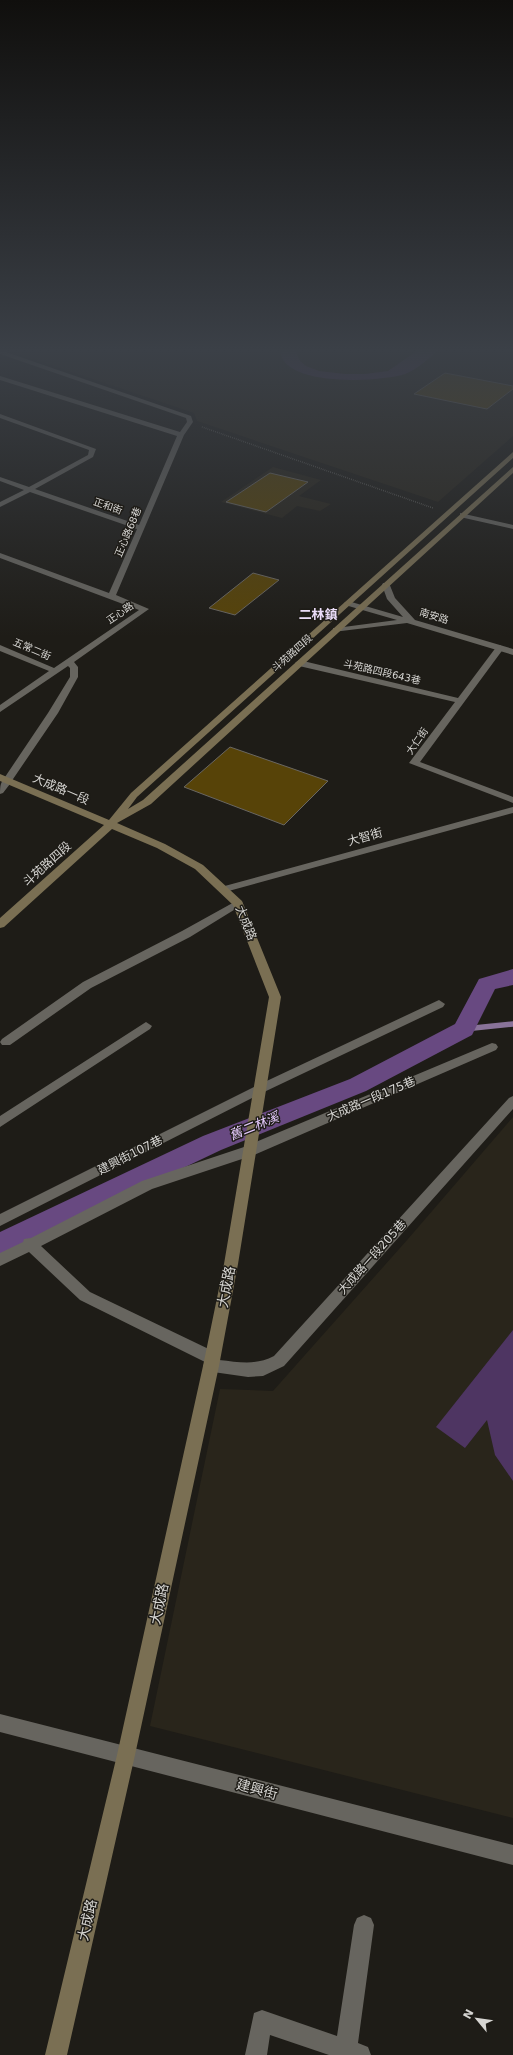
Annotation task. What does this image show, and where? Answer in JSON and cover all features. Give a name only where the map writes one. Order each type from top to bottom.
[{"type":"main road","name":"斗苑路四段","points":[[0,924],[111,824],[134,795],[513,454]]},
{"type":"main road","name":"斗苑路四段","points":[[111,824],[147,802],[513,468]]},
{"type":"main road","name":"大成路一段","points":[[4,779],[111,824]]},
{"type":"main road","name":"大成路","points":[[56,2055],[126,1755],[212,1362],[231,1264],[274,997],[238,903],[225,889],[199,866],[161,846],[111,824]]},
{"type":"street","points":[[0,505],[91,456],[93,449],[81,445]]},
{"type":"street","name":"正心路68巷","points":[[111,597],[177,445]]},
{"type":"street","name":"正和街","points":[[0,479],[141,528]]},
{"type":"street","points":[[463,515],[513,527]]},
{"type":"street","name":"正心路","points":[[0,555],[145,609],[0,708]]},
{"type":"street","points":[[386,585],[391,599],[412,621]]},
{"type":"street","name":"南安路","points":[[348,602],[513,652]]},
{"type":"street","points":[[336,630],[412,621]]},
{"type":"street","name":"五常二街","points":[[0,648],[55,671]]},
{"type":"street","name":"大仁街","points":[[500,648],[414,763],[513,800]]},
{"type":"street","points":[[0,791],[4,779],[53,713],[74,677],[74,668],[68,662]]},
{"type":"street","name":"斗苑路四段643巷","points":[[299,663],[460,702]]},
{"type":"street","name":"大智街","points":[[225,889],[513,810]]},
{"type":"street","points":[[6,1042],[87,985],[186,934],[238,903]]},
{"type":"street","name":"建興街107巷","points":[[0,1220],[260,1089],[439,1004]]},
{"type":"street","points":[[0,1122],[146,1026]]},
{"type":"street","name":"大成路一段175巷","points":[[0,1260],[30,1243],[147,1185],[249,1151],[492,1047]]},
{"type":"street","name":"大成路一段205巷","points":[[30,1243],[85,1296],[212,1362],[248,1370],[263,1369],[279,1360],[513,1101]]},
{"type":"street","name":"建興街","points":[[0,1723],[513,1855]]},
{"type":"street","points":[[256,2055],[262,2022],[353,2053],[364,1925]]},
{"type":"path","points":[[255,445],[447,513]]},
{"type":"shaded area","points":[[268,445],[503,445],[438,502]]},
{"type":"shaded area","points":[[273,467],[321,480],[299,496],[331,504],[320,511],[297,506],[282,518],[221,502]]},
{"type":"shaded area","points":[[513,1117],[513,1818],[150,1726],[220,1389],[273,1391],[408,1239]]},
{"type":"shaded area","points":[[513,1330],[513,1481],[495,1455],[487,1420],[465,1448],[436,1427]]},
{"type":"building","points":[[270,473],[308,482],[266,512],[226,502]]},
{"type":"building","points":[[253,573],[279,580],[235,615],[209,608]]},
{"type":"building","points":[[230,747],[328,781],[284,825],[184,787]]},
{"type":"waterway","name":"舊二林溪","points":[[0,1244],[212,1143],[358,1085],[464,1029],[487,984],[513,977]]},
{"type":"waterway","name":"舊二林溪","points":[[464,1029],[513,1024]]},
{"type":"district","name":"二林鎮","points":[[318,614]]}]
